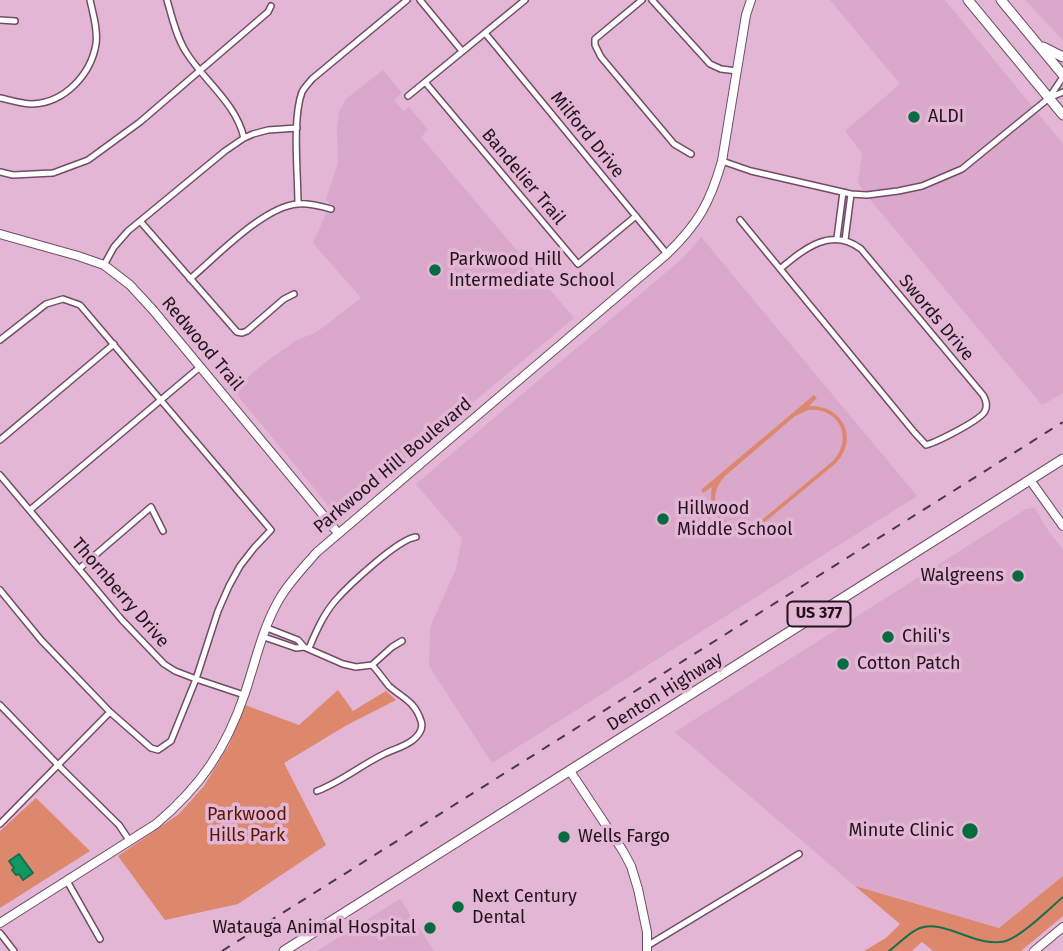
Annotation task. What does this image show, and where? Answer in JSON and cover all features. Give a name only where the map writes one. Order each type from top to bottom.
[{"type":"main road","points":[[1001,0],[1063,76]]},
{"type":"main road","points":[[969,1],[1063,115]]},
{"type":"main road","points":[[1037,43],[1063,58]]},
{"type":"main road","name":"Denton Highway","points":[[284,951],[1063,459]]},
{"type":"street","points":[[0,97],[32,104],[55,98],[76,84],[87,70],[96,44],[90,0]]},
{"type":"street","points":[[167,0],[180,41],[232,110],[244,138]]},
{"type":"street","points":[[298,204],[297,128],[303,91],[312,79],[407,0]]},
{"type":"street","points":[[419,0],[463,51]]},
{"type":"street","points":[[408,96],[525,0]]},
{"type":"street","points":[[642,0],[595,39],[595,45],[601,57],[674,144],[691,154]]},
{"type":"street","points":[[652,0],[710,64],[737,71]]},
{"type":"street","name":"Parkwood Hill Boulevard","points":[[0,923],[156,824],[171,811],[201,778],[220,751],[231,730],[279,600],[317,552],[667,254],[695,223],[706,207],[722,161],[746,15],[751,0]]},
{"type":"street","points":[[0,172],[13,175],[53,173],[88,160],[140,122],[268,12],[271,6]]},
{"type":"street","points":[[0,20],[15,21]]},
{"type":"street","name":"Milford Drive","points":[[485,33],[667,254]]},
{"type":"street","points":[[1049,98],[1063,76]]},
{"type":"street","name":"Bandelier Trail","points":[[425,82],[578,264],[636,216]]},
{"type":"street","points":[[722,161],[751,171],[851,194],[898,191],[922,186],[962,169],[1049,98],[1063,92]]},
{"type":"street","points":[[104,265],[121,239],[140,220],[225,151],[244,138],[268,130],[297,128]]},
{"type":"street","points":[[53,173],[55,181]]},
{"type":"street","points":[[837,239],[844,192]]},
{"type":"street","points":[[740,220],[780,269],[819,242],[845,240],[851,194]]},
{"type":"street","points":[[190,279],[260,221],[286,206],[316,205],[331,209]]},
{"type":"street","points":[[140,220],[233,329],[247,331],[284,299],[294,294]]},
{"type":"street","name":"Redwood Trail","points":[[0,234],[104,265],[119,276],[141,296],[338,533]]},
{"type":"street","name":"Swords Drive","points":[[780,269],[926,445],[980,417],[986,410],[987,403],[983,395],[861,249],[845,240]]},
{"type":"street","points":[[0,340],[55,300],[64,299],[80,305],[271,530],[240,566],[229,586],[171,741],[158,750],[151,748],[110,712],[41,640],[0,590]]},
{"type":"street","points":[[0,440],[114,344]]},
{"type":"street","points":[[30,510],[200,367]]},
{"type":"street","name":"Thornberry Drive","points":[[0,475],[122,620],[164,664],[196,680],[244,695]]},
{"type":"street","points":[[1030,480],[1063,526]]},
{"type":"street","points":[[79,569],[151,508],[163,531]]},
{"type":"street","points":[[306,648],[336,600],[373,565],[410,538],[416,537]]},
{"type":"street","points":[[265,632],[298,640],[306,648],[343,664],[356,667],[372,665],[391,688],[407,697],[421,719],[421,732],[404,746],[383,755],[332,786],[317,791]]},
{"type":"street","points":[[372,665],[402,641]]},
{"type":"street","points":[[0,705],[120,825],[129,840]]},
{"type":"street","points":[[0,824],[110,712]]},
{"type":"street","points":[[570,771],[631,866],[647,932],[647,949]]},
{"type":"street","points":[[647,949],[799,854]]},
{"type":"street","points":[[67,881],[100,939]]},
{"type":"street","points":[[1034,951],[1063,927]]},
{"type":"street","points":[[0,933],[14,951]]},
{"type":"shaded area","points":[[830,0],[945,0],[1063,144],[1063,393],[1042,405],[858,183],[862,153],[845,131],[900,84]]},
{"type":"shaded area","points":[[1025,0],[1063,0],[1063,40]]},
{"type":"shaded area","name":"Parkwood Hill Intermediate School","points":[[383,70],[402,93],[394,100],[403,111],[409,107],[428,130],[421,137],[574,318],[337,516],[233,390],[267,361],[297,340],[317,332],[361,298],[313,243],[330,205],[326,199],[338,163],[339,112],[346,99]]},
{"type":"shaded area","name":"Hillwood Middle School","points":[[701,237],[917,496],[492,763],[429,666],[430,627],[456,569],[462,538],[416,484],[683,258]]},
{"type":"shaded area","points":[[1035,508],[1063,549],[1063,876],[999,928],[855,886],[675,732],[1026,509]]},
{"type":"shaded area","points":[[19,854],[33,873],[23,880],[12,870],[14,868],[9,861]]},
{"type":"shaded area","points":[[400,899],[434,951],[317,951]]},
{"type":"green space","points":[[814,395],[817,398],[809,406],[831,411],[844,425],[846,444],[835,464],[760,526],[749,530],[730,528],[717,517],[713,508],[712,487],[703,493],[701,490]],"holes":[[[808,410],[828,413],[840,426],[842,443],[833,461],[758,523],[736,526],[727,522],[720,515],[715,496],[725,476],[795,416]]]},
{"type":"green space","name":"Parkwood Hills Park","points":[[338,690],[353,711],[386,691],[396,700],[347,725],[284,763],[326,845],[238,904],[165,920],[118,856],[179,814],[204,786],[229,745],[245,705],[299,725]]},
{"type":"green space","points":[[36,798],[90,851],[0,908],[0,831]]},
{"type":"green space","points":[[1063,876],[1063,916],[1021,951],[933,951],[922,942],[912,951],[864,951],[886,938],[900,924],[855,886],[999,928]]},
{"type":"waterway","points":[[889,951],[916,930],[930,926],[984,941],[1006,941],[1027,928],[1063,897]]},
{"type":"railway","points":[[222,951],[1063,422]]},
{"type":"place","name":"ALDI","points":[[914,117]]},
{"type":"place","name":"Parkwood Hill Intermediate School","points":[[435,270]]},
{"type":"place","name":"Hillwood Middle School","points":[[663,519]]},
{"type":"place","name":"Walgreens","points":[[1018,576]]},
{"type":"place","name":"Chili's","points":[[888,637]]},
{"type":"place","name":"Cotton Patch","points":[[843,664]]},
{"type":"place","name":"Minute Clinic","points":[[970,831]]},
{"type":"place","name":"Wells Fargo","points":[[564,837]]},
{"type":"place","name":"Next Century Dental","points":[[458,907]]},
{"type":"place","name":"Watauga Animal Hospital","points":[[430,928]]}]
